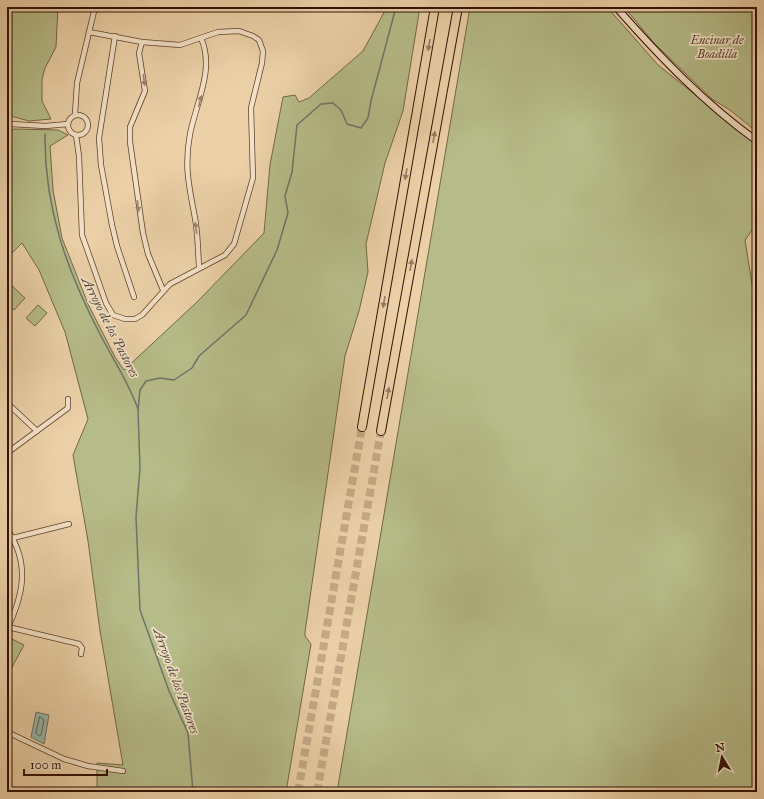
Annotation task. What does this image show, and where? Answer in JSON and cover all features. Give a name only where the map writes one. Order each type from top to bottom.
[{"type":"highway","points":[[362,427],[435,7]]},
{"type":"highway","points":[[381,431],[458,7]]},
{"type":"street","points":[[75,114],[77,84],[95,7]]},
{"type":"street","points":[[616,7],[683,80],[723,115],[757,141]]},
{"type":"street","points":[[76,135],[79,156],[81,230],[106,303],[113,315],[125,319],[134,319],[142,315],[170,284],[225,255],[234,244],[253,178],[251,108],[262,63],[262,51],[259,40],[238,31],[218,32],[180,45],[142,42],[89,32]]},
{"type":"street","points":[[115,36],[99,138],[101,166],[117,246],[134,297]]},
{"type":"street","points":[[200,267],[197,232],[187,180],[187,156],[191,132],[204,81],[205,47],[201,38]]},
{"type":"street","points":[[142,42],[139,53],[145,91],[130,127],[130,142],[143,232],[148,254],[163,290]]},
{"type":"street","points":[[75,114],[82,114],[87,118],[89,124],[87,130],[82,134],[76,135],[70,131],[68,124],[70,118],[75,114]]},
{"type":"street","points":[[7,121],[11,124],[45,126],[68,124]]},
{"type":"street","points":[[7,453],[68,408],[68,399]]},
{"type":"street","points":[[7,403],[37,431]]},
{"type":"street","points":[[13,538],[68,524]]},
{"type":"street","points":[[7,529],[13,538],[20,556],[23,582],[19,602],[8,628],[79,644],[82,648],[81,654]]},
{"type":"street","points":[[7,732],[64,759],[88,766],[123,771]]},
{"type":"street","points":[[7,787],[17,792]]},
{"type":"green space","points":[[7,7],[58,7],[56,47],[45,68],[42,79],[42,101],[51,119],[29,121],[7,115]]},
{"type":"green space","points":[[387,7],[420,7],[403,111],[385,163],[366,244],[368,272],[359,311],[345,356],[305,632],[305,636],[311,644],[286,792],[97,792],[97,763],[123,765],[100,631],[88,541],[73,455],[88,419],[65,332],[39,270],[22,243],[7,258],[7,134],[14,129],[58,130],[68,135],[50,146],[53,190],[62,238],[88,304],[115,357],[124,370],[197,302],[264,233],[270,165],[283,97],[295,95],[299,102],[309,98],[363,51]]},
{"type":"green space","points":[[470,7],[607,7],[658,65],[757,144],[757,223],[745,240],[757,315],[757,792],[337,792]]},
{"type":"green space","name":"Encinar de Boadilla","points":[[624,7],[757,7],[757,132],[730,110],[712,99],[654,43]]},
{"type":"green space","points":[[7,281],[25,298],[14,310],[7,304]]},
{"type":"green space","points":[[38,305],[47,313],[35,326],[26,318]]},
{"type":"green space","points":[[8,637],[24,645],[10,671],[7,669]]},
{"type":"water","points":[[36,712],[49,715],[44,744],[31,737]]},
{"type":"waterway","name":"Arroyo de los Pastores","points":[[193,792],[188,733],[169,691],[140,610],[136,517],[140,468],[138,410],[140,390],[146,381],[160,378],[174,380],[192,368],[199,356],[246,315],[277,250],[288,213],[285,196],[292,172],[297,125],[321,104],[333,103],[341,110],[347,124],[361,128],[368,118],[371,101],[396,7]]},
{"type":"waterway","name":"Arroyo de los Pastores","points":[[45,134],[46,161],[53,213],[68,263],[89,312],[126,381],[138,409]]},
{"type":"tunnel","points":[[298,792],[362,427]]},
{"type":"tunnel","points":[[317,792],[381,431]]}]
